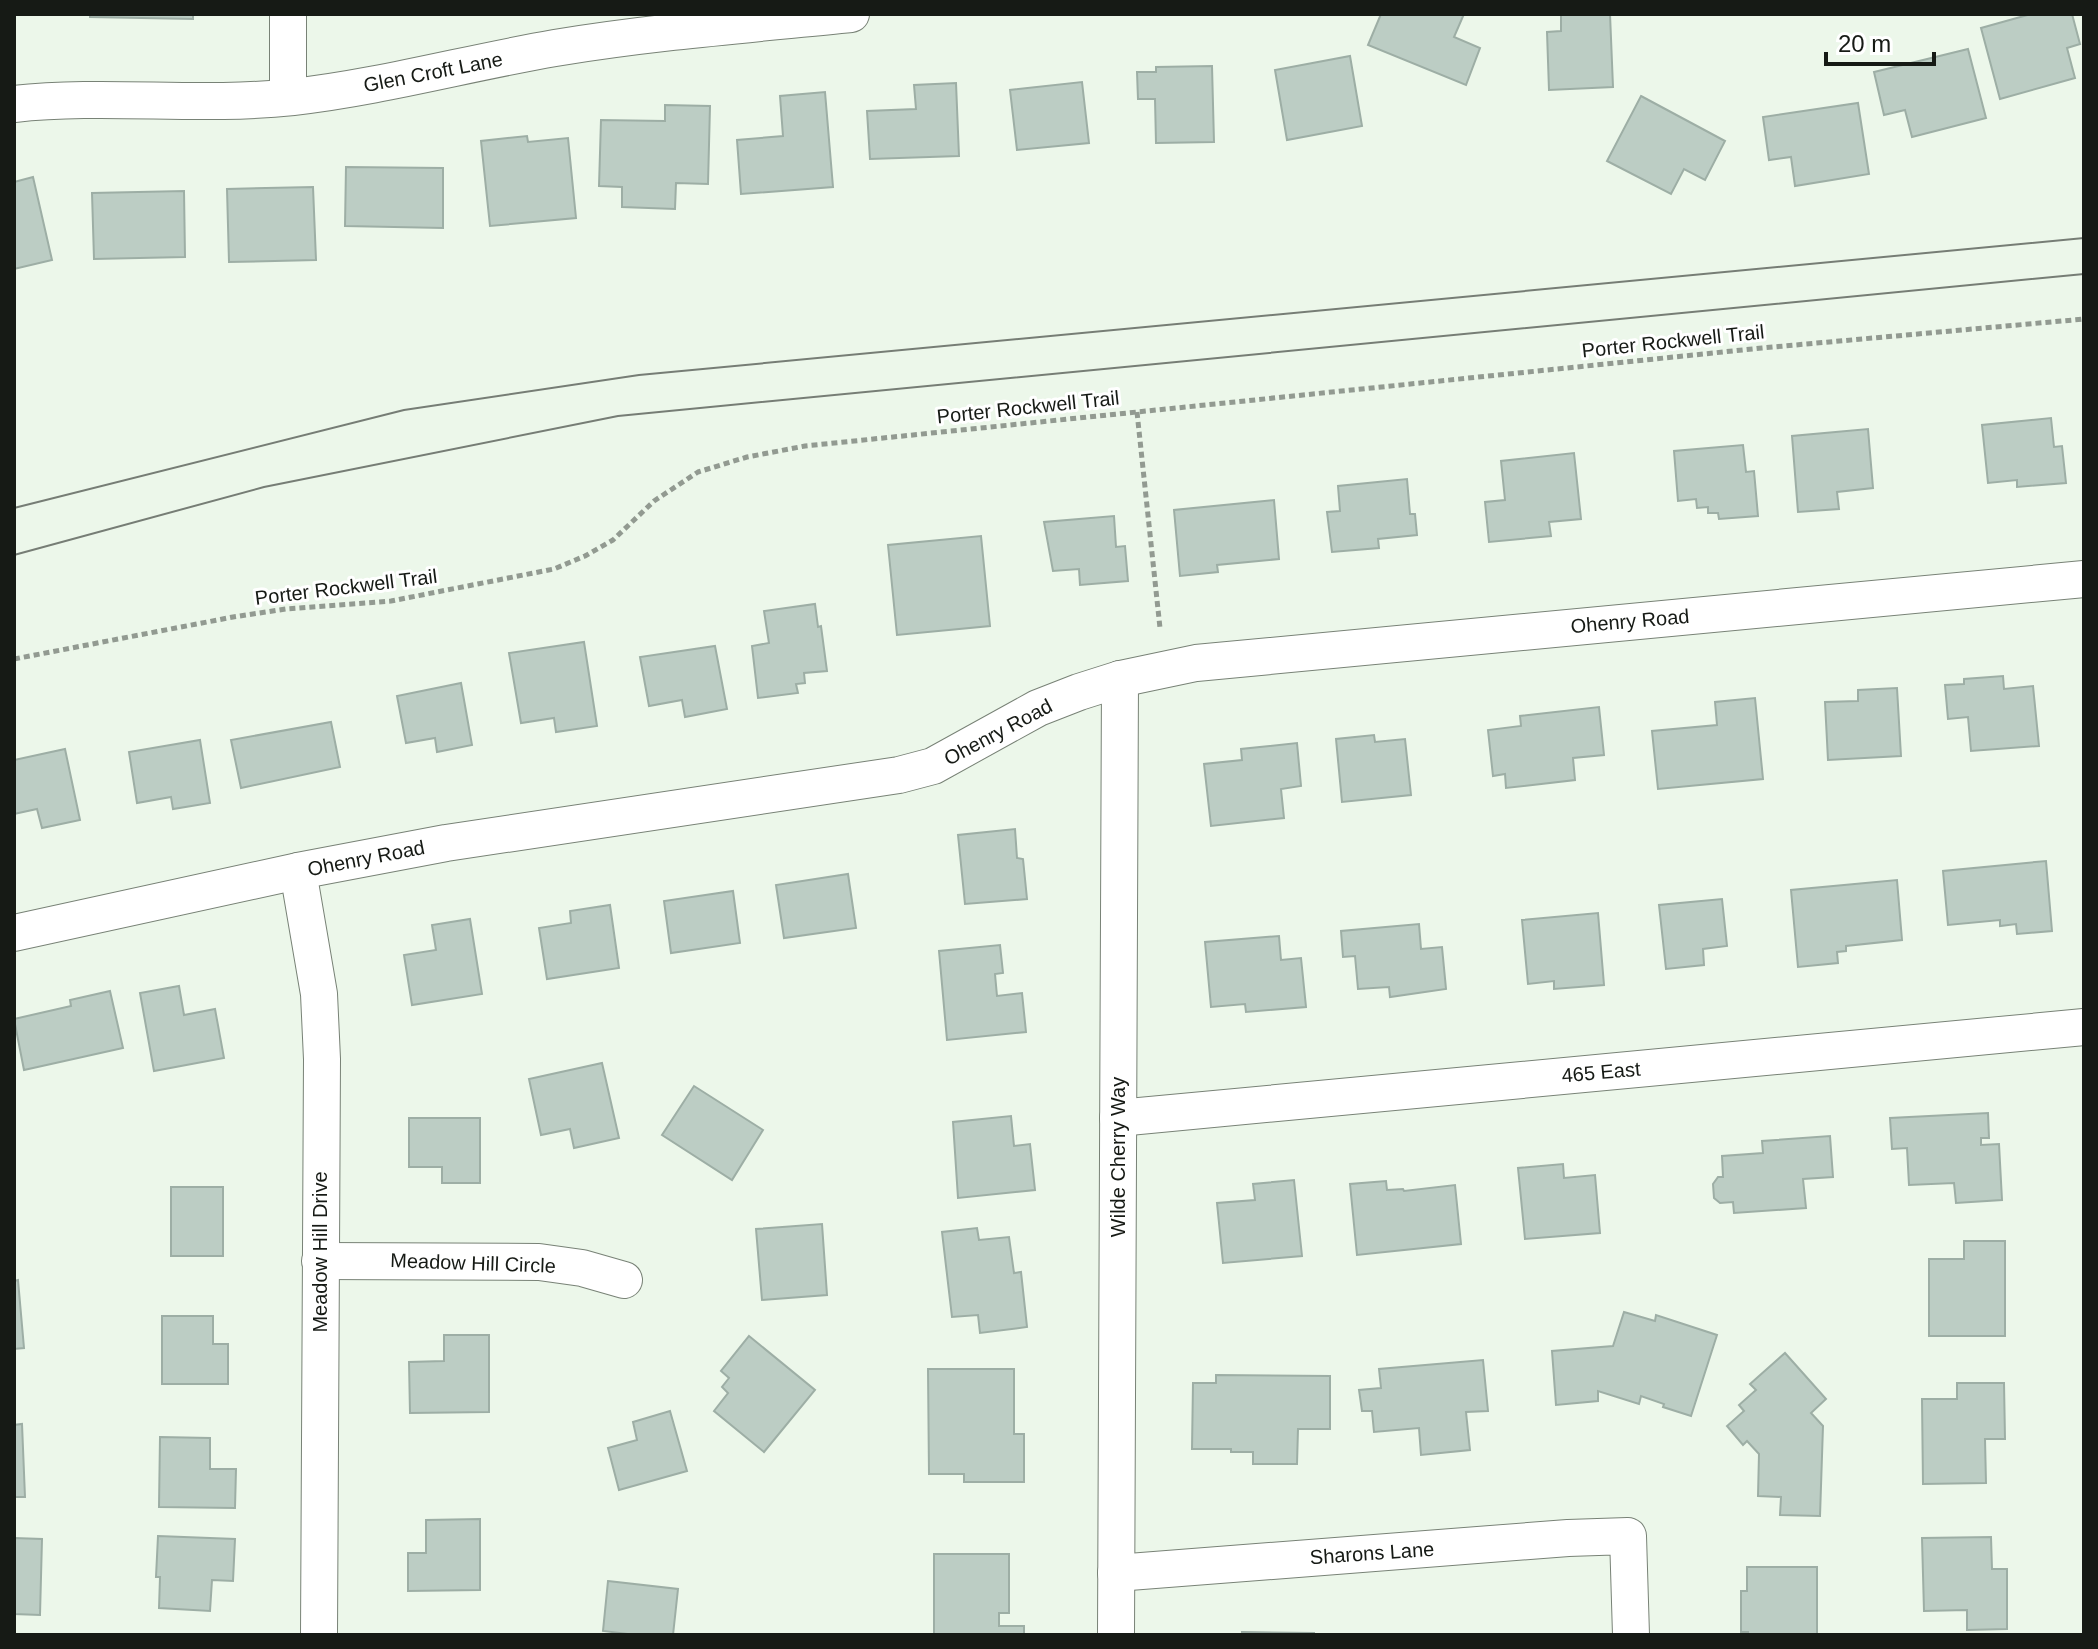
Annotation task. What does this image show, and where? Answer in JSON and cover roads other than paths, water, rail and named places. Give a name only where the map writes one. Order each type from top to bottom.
[{"type":"street","points":[[288,14],[288,97]]},
{"type":"street","name":"Glen Croft Lane","points":[[14,104],[288,97],[331,92],[643,34],[851,14]]},
{"type":"street","name":"Ohenry Road","points":[[14,933],[298,871],[446,843],[899,775],[953,757],[1038,708],[1120,679],[1231,658],[2084,579]]},
{"type":"street","name":"Wilde Cherry Way","points":[[1116,1635],[1120,679]]},
{"type":"street","name":"Meadow Hill Drive","points":[[298,871],[319,994],[322,1059],[319,1635]]},
{"type":"street","name":"465 East","points":[[1118,1118],[2084,1031]]},
{"type":"street","name":"Meadow Hill Circle","points":[[320,1261],[539,1262],[582,1268],[624,1280]]},
{"type":"street","name":"Sharons Lane","points":[[1116,1573],[1628,1536],[1631,1635]]},
{"type":"tram line","points":[[14,508],[404,410],[639,375],[2084,238]]},
{"type":"tram line","points":[[14,555],[264,487],[618,416],[2084,274]]}]
